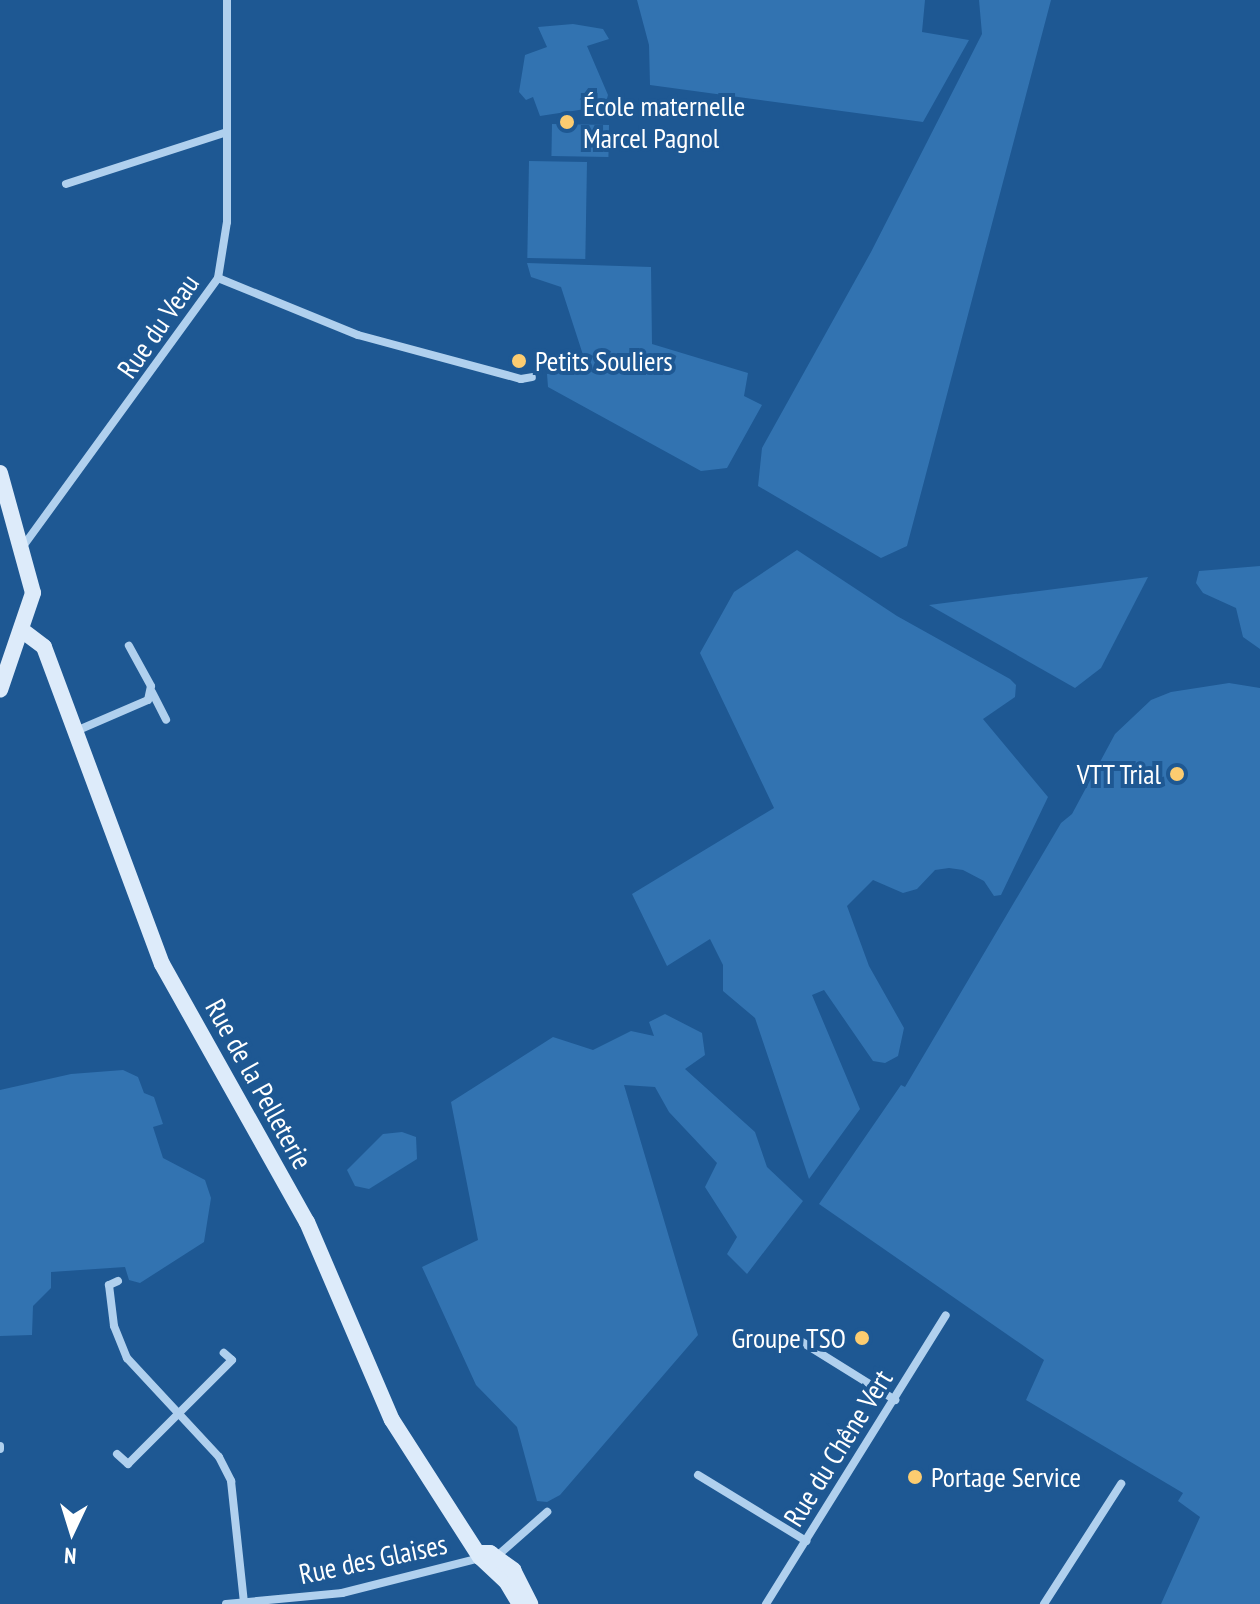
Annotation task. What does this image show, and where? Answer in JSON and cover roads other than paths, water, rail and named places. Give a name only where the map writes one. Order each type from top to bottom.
[{"type":"main road","points":[[0,473],[24,545],[33,593],[23,631],[0,690]]},
{"type":"main road","name":"Rue de la Pelleterie","points":[[23,631],[44,647],[162,964],[307,1222],[392,1420],[520,1604]]},
{"type":"main road","name":"Rue de la Pelleterie","points":[[485,1556],[521,1581],[530,1604]]},
{"type":"street","name":"Rue du Veau","points":[[24,545],[218,278],[227,222],[224,133],[228,0]]},
{"type":"street","points":[[66,184],[224,133]]},
{"type":"street","points":[[218,278],[358,335],[521,379],[532,377]]},
{"type":"street","points":[[129,646],[166,720]]},
{"type":"street","points":[[74,732],[144,704],[151,691]]},
{"type":"street","points":[[118,1281],[109,1285],[118,1342],[178,1415],[219,1457],[231,1481],[244,1602]]},
{"type":"street","name":"Rue du Chêne Vert","points":[[766,1604],[946,1315]]},
{"type":"street","points":[[802,1342],[895,1400]]},
{"type":"street","points":[[117,1454],[128,1464],[232,1360],[224,1353]]},
{"type":"street","points":[[698,1475],[806,1541]]},
{"type":"street","points":[[1044,1604],[1121,1484]]},
{"type":"street","points":[[485,1556],[547,1512]]},
{"type":"street","name":"Rue des Glaises","points":[[227,1604],[298,1601],[342,1593],[485,1556]]},
{"type":"place","name":"École maternelle Marcel Pagnol","points":[[567,122]]},
{"type":"place","name":"Petits Souliers","points":[[519,361]]},
{"type":"place","name":"VTT Trial","points":[[1177,774]]},
{"type":"place","name":"Groupe TSO","points":[[862,1338]]},
{"type":"place","name":"Portage Service","points":[[915,1477]]}]
